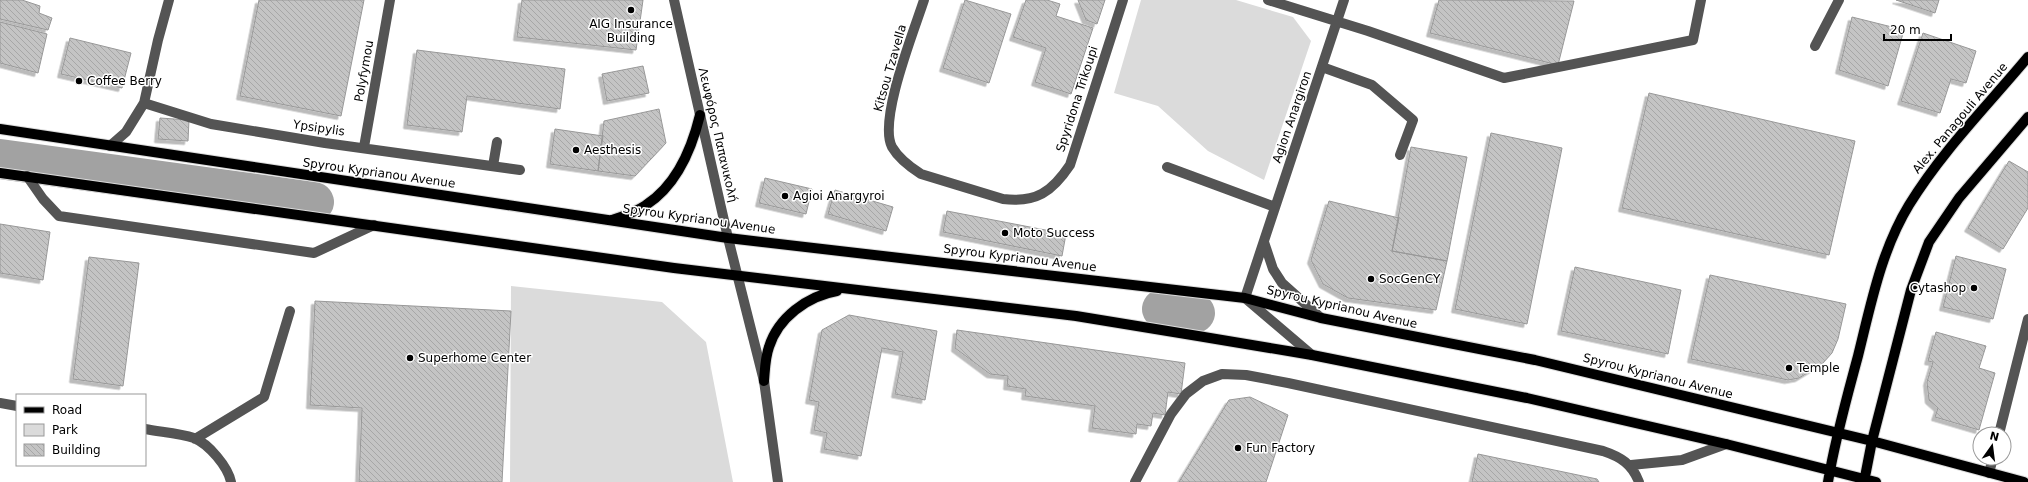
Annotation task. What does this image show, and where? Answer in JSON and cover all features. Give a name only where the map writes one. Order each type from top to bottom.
[{"type":"main road","name":"Alex. Panagouli Avenue","points":[[1828,482],[1838,432],[1877,278],[1895,230],[1908,206],[1938,163],[2028,57]]},
{"type":"main road","points":[[610,220],[646,206],[668,184],[693,141],[700,115]]},
{"type":"main road","points":[[1864,480],[1872,441],[1911,290],[1929,242],[1959,198],[2028,117]]},
{"type":"main road","name":"Spyrou Kyprianou Avenue","points":[[0,129],[728,238],[1245,298],[1320,318],[1535,360],[1838,432],[2024,482]]},
{"type":"main road","points":[[0,173],[737,276],[1076,316],[1312,355],[1526,398],[1726,444],[1876,482]]},
{"type":"main road","points":[[764,381],[769,346],[773,336],[785,319],[792,312],[810,300],[829,293],[847,290]]},
{"type":"street","points":[[110,146],[126,132],[144,103],[158,40],[169,0]]},
{"type":"street","name":"Polyfymou","points":[[364,147],[390,0]]},
{"type":"street","name":"Λεωφόρος Παπανικολή","points":[[674,0],[728,238],[764,381],[778,482]]},
{"type":"street","name":"Kitsou Tzavella","points":[[924,0],[890,105],[888,132],[892,146],[909,167],[921,174],[1003,199],[1026,200],[1040,195]]},
{"type":"street","name":"Spyridona Trikoupi","points":[[1040,195],[1050,189],[1062,178],[1070,165],[1123,0]]},
{"type":"street","points":[[1268,0],[1337,21],[1504,78],[1693,40],[1701,0]]},
{"type":"street","name":"Agion Anargiron","points":[[1245,298],[1344,0]]},
{"type":"street","points":[[1814,46],[1839,0]]},
{"type":"street","points":[[1322,67],[1372,85],[1413,120],[1400,155]]},
{"type":"street","name":"Ypsipylis","points":[[144,103],[211,124],[520,170]]},
{"type":"street","points":[[493,166],[497,142]]},
{"type":"street","points":[[1167,167],[1275,207]]},
{"type":"street","points":[[27,176],[43,199],[59,216],[314,253],[374,225]]},
{"type":"street","points":[[1264,242],[1273,269],[1282,283],[1320,318]]},
{"type":"street","points":[[1245,298],[1312,355]]},
{"type":"street","points":[[195,439],[264,397],[290,310]]},
{"type":"street","points":[[2001,426],[2028,320]]},
{"type":"street","points":[[1135,482],[1171,414],[1186,394],[1203,380],[1227,374],[1246,375],[1288,383],[1603,451],[1622,459],[1631,465],[1639,482]]},
{"type":"street","points":[[0,403],[16,406]]},
{"type":"street","points":[[146,430],[195,439],[215,455],[229,472],[231,482]]},
{"type":"street","points":[[1631,465],[1682,460],[1726,444]]},
{"type":"street","points":[[1989,473],[1991,466]]},
{"type":"green space","points":[[1141,0],[1236,0],[1293,17],[1311,41],[1264,180],[1208,151],[1158,106],[1114,93]]},
{"type":"green space","points":[[511,286],[662,302],[706,342],[733,482],[510,482]]},
{"type":"building","points":[[0,0],[22,0],[40,6],[39,13],[52,18],[48,30],[0,19]]},
{"type":"building","points":[[259,0],[364,0],[341,116],[240,96]]},
{"type":"building","points":[[522,0],[643,0],[636,50],[517,37]]},
{"type":"building","points":[[965,0],[1011,14],[989,83],[943,68]]},
{"type":"building","points":[[1026,0],[1047,0],[1060,4],[1056,16],[1093,28],[1071,94],[1035,82],[1046,48],[1013,37]]},
{"type":"building","points":[[1078,0],[1105,0],[1097,24],[1086,20]]},
{"type":"building","points":[[1439,0],[1574,1],[1558,65],[1430,33]]},
{"type":"building","points":[[1896,0],[1939,0],[1935,13]]},
{"type":"building","points":[[1852,17],[1904,30],[1888,86],[1839,70]]},
{"type":"building","points":[[0,22],[47,34],[38,73],[0,63]]},
{"type":"building","points":[[1923,33],[1976,51],[1966,83],[1951,79],[1940,113],[1901,101]]},
{"type":"building","points":[[70,38],[131,53],[122,88],[61,74]]},
{"type":"building","points":[[417,50],[565,69],[560,109],[467,96],[462,132],[407,125]]},
{"type":"building","points":[[643,66],[649,93],[607,101],[602,74]]},
{"type":"building","points":[[1649,93],[1855,141],[1829,255],[1622,208]]},
{"type":"building","points":[[659,109],[666,143],[635,176],[598,171],[604,121]]},
{"type":"building","points":[[160,118],[189,120],[188,141],[158,139]]},
{"type":"building","name":"Aesthesis","points":[[555,129],[603,136],[598,171],[550,164]]},
{"type":"building","points":[[1491,133],[1562,148],[1527,324],[1455,309]]},
{"type":"building","points":[[1411,147],[1467,157],[1447,261],[1392,251]]},
{"type":"building","points":[[2009,161],[2028,172],[2028,208],[2003,249],[1968,228]]},
{"type":"building","name":"Agioi Anargyroi","points":[[765,178],[812,189],[806,214],[759,203]]},
{"type":"building","points":[[835,190],[893,207],[886,231],[828,214]]},
{"type":"building","points":[[1329,201],[1399,218],[1392,251],[1447,261],[1436,310],[1348,298],[1323,284],[1311,260]]},
{"type":"building","name":"Moto Success","points":[[947,211],[1066,234],[1062,256],[943,232]]},
{"type":"building","points":[[0,224],[50,232],[43,280],[0,273]]},
{"type":"building","name":"Cytashop","points":[[1956,256],[2006,269],[1993,319],[1943,307]]},
{"type":"building","points":[[89,257],[139,263],[123,386],[73,379]]},
{"type":"building","points":[[1575,267],[1681,290],[1668,354],[1561,331]]},
{"type":"building","points":[[1710,275],[1846,304],[1838,339],[1832,353],[1822,364],[1799,378],[1788,380],[1691,359]]},
{"type":"building","name":"Superhome Center","points":[[315,301],[511,311],[502,482],[359,482],[362,408],[310,405]]},
{"type":"building","points":[[849,315],[937,331],[925,400],[895,394],[903,352],[882,348],[861,456],[824,449],[827,433],[814,430],[819,402],[809,400],[822,330]]},
{"type":"building","points":[[957,330],[1185,363],[1181,394],[1168,392],[1165,415],[1153,413],[1151,426],[1137,424],[1136,434],[1092,428],[1095,406],[1025,396],[1026,389],[1007,386],[1008,376],[990,374],[955,348]]},
{"type":"building","points":[[1936,332],[1986,346],[1979,368],[1995,373],[1980,426],[1972,426],[1972,428],[1935,417],[1938,408],[1929,400],[1927,382],[1933,362],[1928,361]]},
{"type":"building","name":"Fun Factory","points":[[1250,397],[1288,415],[1266,482],[1179,482],[1229,400]]},
{"type":"building","points":[[1478,454],[1597,479],[1599,482],[1472,482]]},
{"type":"waterway","points":[[0,159],[314,202]]},
{"type":"waterway","points":[[1162,309],[1195,313]]},
{"type":"place","name":"AIG Insurance Building","points":[[631,10]]},
{"type":"place","name":"Coffee Berry","points":[[79,81]]},
{"type":"place","name":"Aesthesis","points":[[576,150]]},
{"type":"place","name":"Agioi Anargyroi","points":[[785,196]]},
{"type":"place","name":"Moto Success","points":[[1005,233]]},
{"type":"place","name":"SocGenCY","points":[[1371,279]]},
{"type":"place","name":"Cytashop","points":[[1974,288]]},
{"type":"place","name":"Superhome Center","points":[[410,358]]},
{"type":"place","name":"Temple","points":[[1789,368]]},
{"type":"place","name":"Fun Factory","points":[[1238,448]]}]
